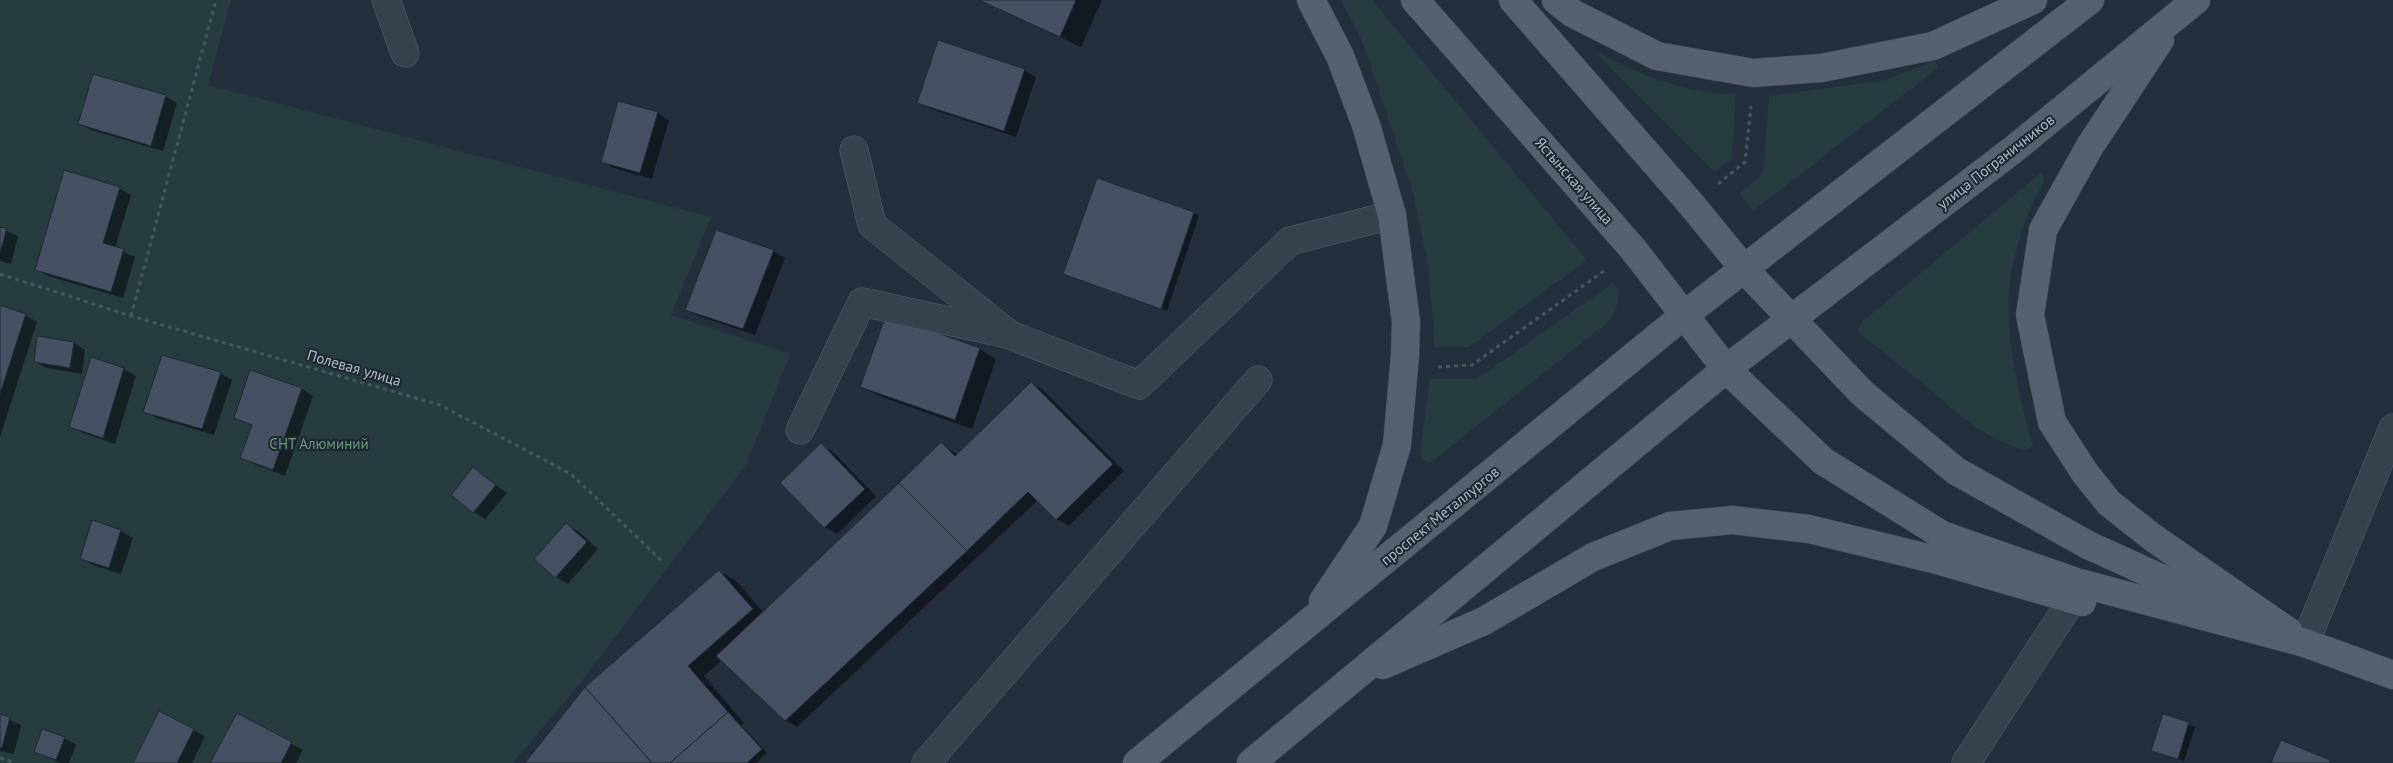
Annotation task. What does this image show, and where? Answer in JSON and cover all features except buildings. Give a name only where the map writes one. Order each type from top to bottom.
[{"type":"main road","points":[[1308,624],[1373,526],[1396,444],[1405,355],[1406,322],[1392,215],[1366,125],[1340,56],[1311,0]]},
{"type":"main road","name":"Ястынская улица","points":[[1415,0],[1626,242],[1726,369],[1823,461],[1942,536],[2076,582],[2305,643]]},
{"type":"main road","points":[[1513,0],[1691,204],[1745,270],[1862,393],[1956,471],[2088,545],[2305,643],[2393,675]]},
{"type":"main road","points":[[1556,0],[1572,13],[1658,56],[1753,73],[1821,68],[1933,46],[2033,0]]},
{"type":"main road","points":[[1745,270],[2090,0]]},
{"type":"main road","name":"улица Пограничников","points":[[1793,319],[2014,149],[2196,0]]},
{"type":"main road","points":[[2174,18],[2090,146],[2043,230],[2030,315],[2052,422],[2085,473],[2109,503],[2152,537],[2305,643]]},
{"type":"main road","name":"проспект Металлургов","points":[[1137,763],[1683,316],[1745,270]]},
{"type":"main road","points":[[1251,763],[1726,369],[1793,319]]},
{"type":"main road","points":[[1353,679],[1484,621],[1593,557],[1670,526],[1732,520],[1809,529],[1941,561],[2072,600],[2305,643]]},
{"type":"lane","points":[[386,0],[405,53]]},
{"type":"lane","points":[[854,150],[872,225],[1010,335]]},
{"type":"lane","points":[[800,430],[862,302],[1010,335],[1139,385],[1290,241],[1392,215]]},
{"type":"lane","points":[[926,763],[1258,380]]},
{"type":"lane","points":[[2305,643],[2393,428]]},
{"type":"lane","points":[[1966,763],[2072,600]]},
{"type":"path","points":[[131,316],[216,0]]},
{"type":"path","points":[[1718,184],[1745,162],[1752,99]]},
{"type":"path","points":[[1438,367],[1472,365],[1604,271]]},
{"type":"path","name":"Полевая улица","points":[[0,274],[131,316],[440,405],[571,474],[662,561]]},
{"type":"path","points":[[0,758],[15,763]]},
{"type":"green space","name":"СНТ Алюминий","points":[[0,0],[231,0],[208,85],[711,217],[671,315],[790,354],[746,465],[581,682],[513,763],[0,763]]},
{"type":"green space","points":[[1341,0],[1372,0],[1587,260],[1469,347],[1433,347],[1434,329],[1428,265],[1413,192],[1364,45]]},
{"type":"green space","points":[[1593,50],[1627,67],[1662,81],[1698,90],[1736,94],[1732,159],[1714,171]]},
{"type":"green space","points":[[1935,61],[1938,68],[1753,211],[1739,194],[1763,174],[1769,96],[1885,80]]},
{"type":"green space","points":[[2042,172],[2044,181],[2021,234],[2009,290],[2010,335],[2013,358],[2033,446],[2025,450],[1996,439],[1973,426],[1860,334],[1858,329],[1863,321]]},
{"type":"green space","points":[[1613,283],[1618,289],[1617,303],[1615,311],[1608,322],[1430,463],[1422,459],[1420,454],[1430,379],[1477,379]]}]
